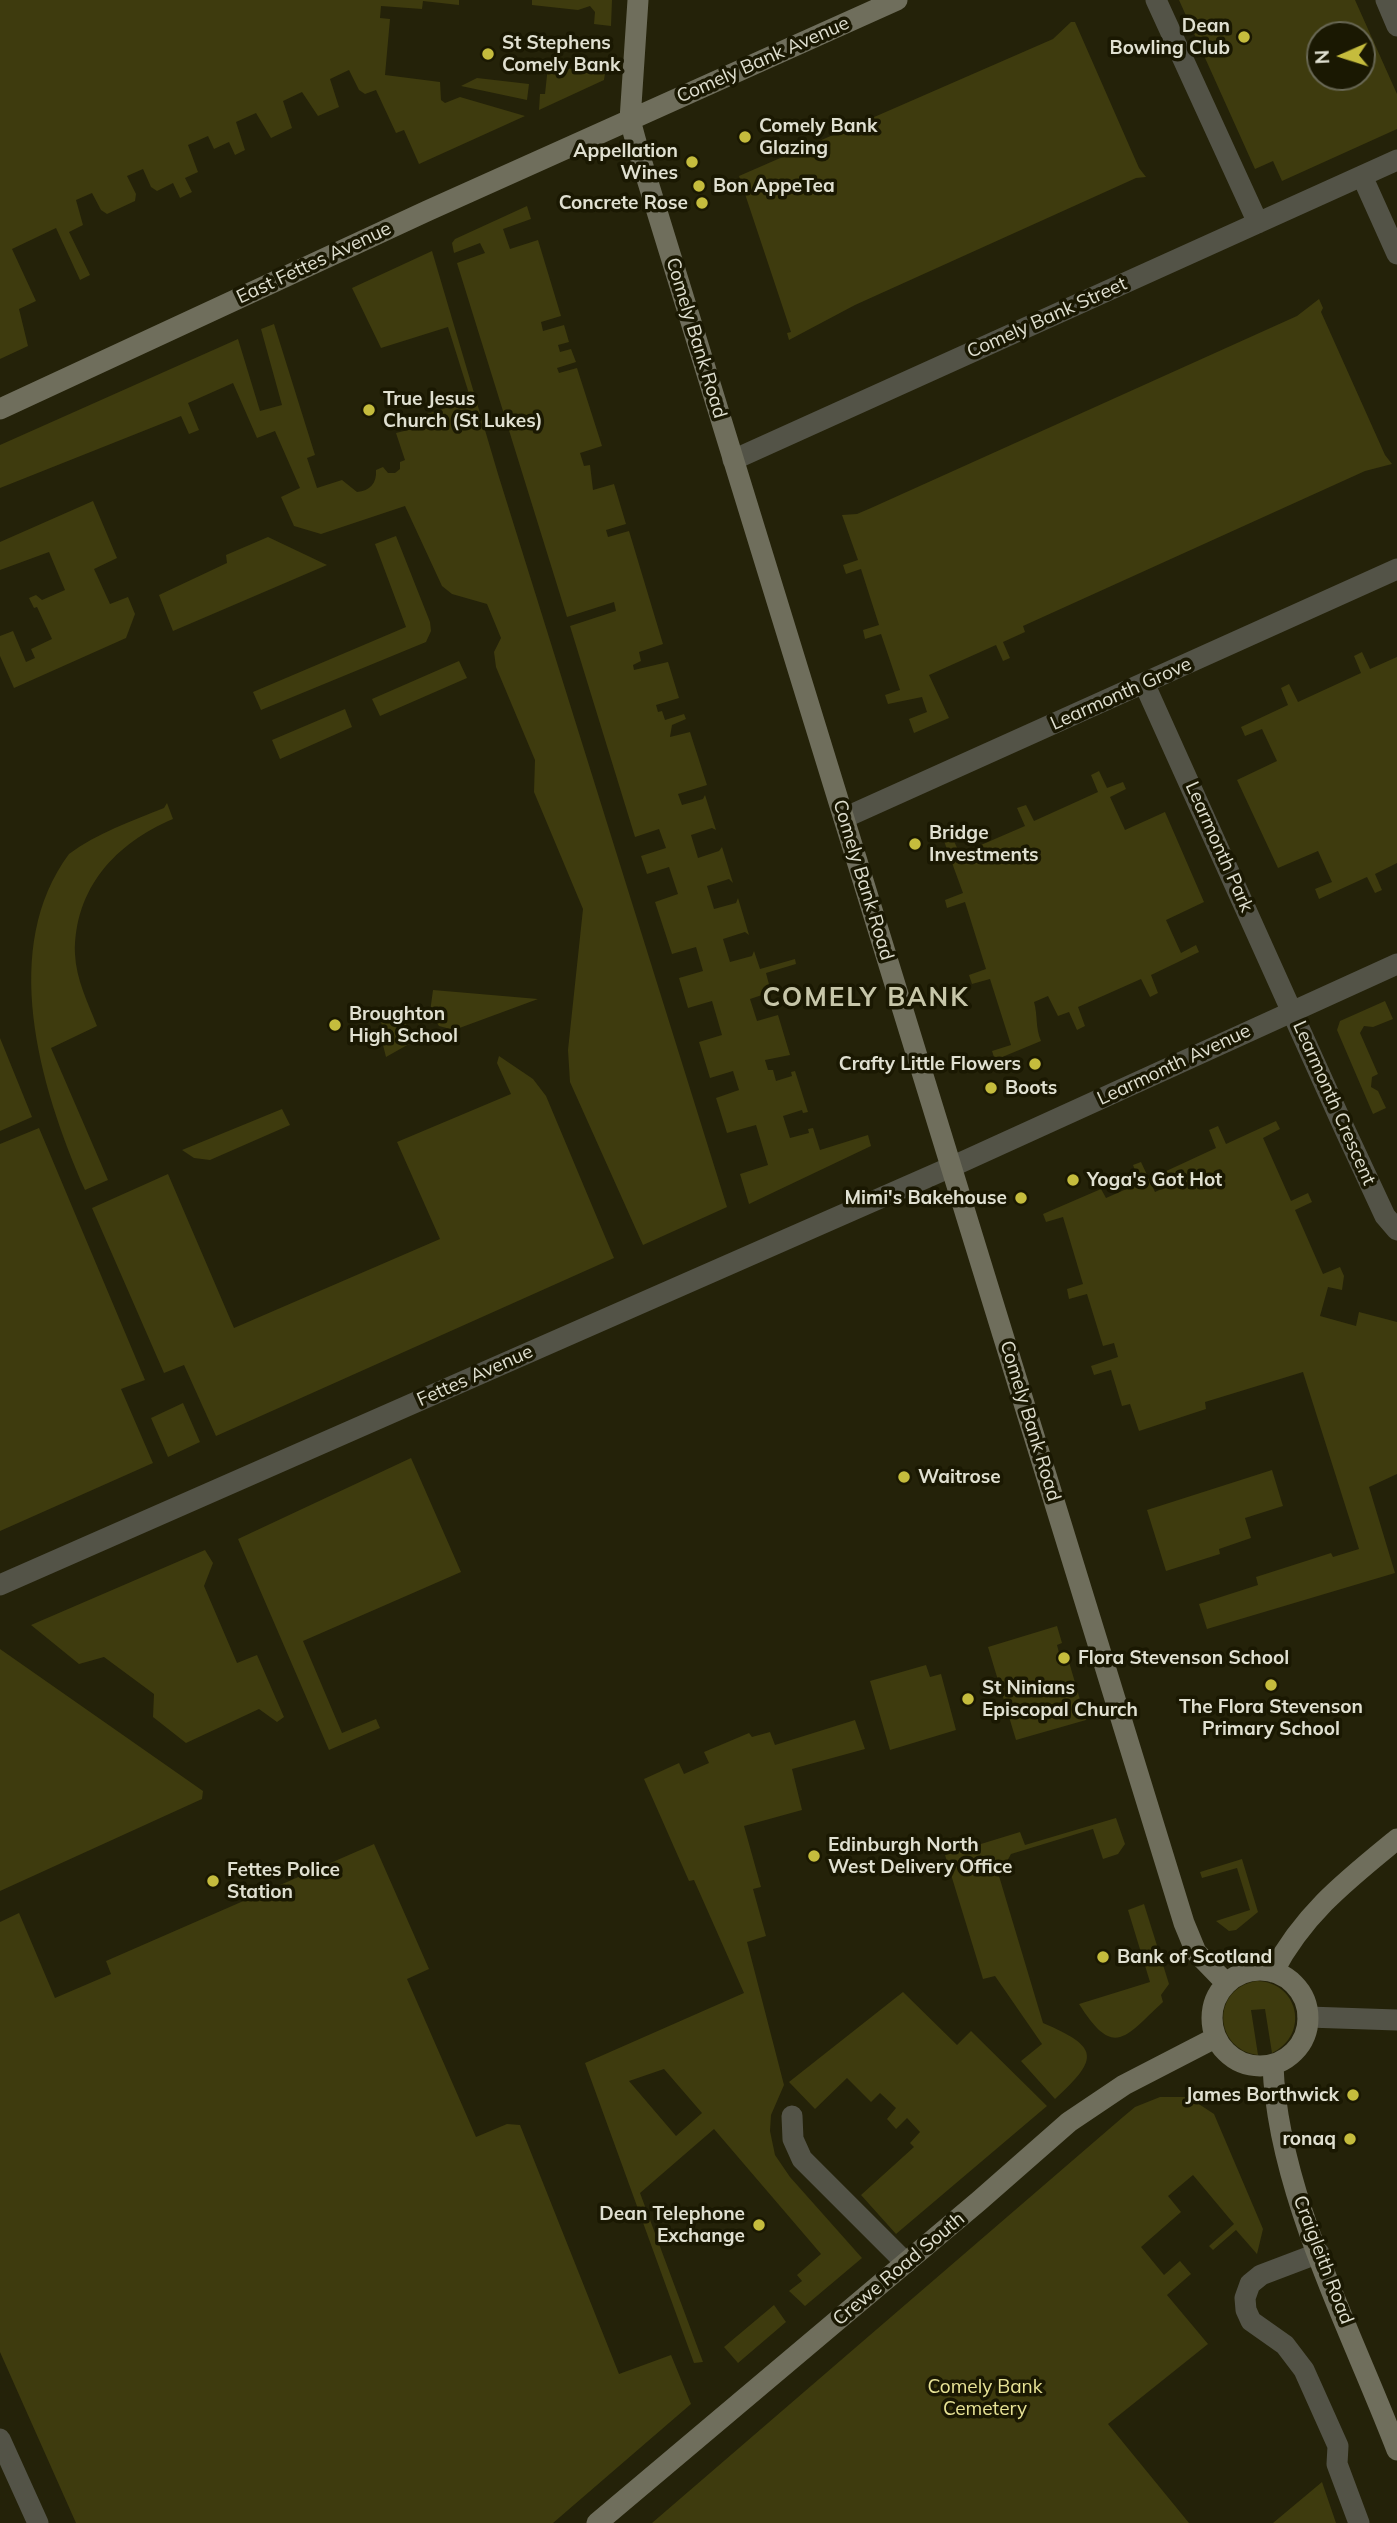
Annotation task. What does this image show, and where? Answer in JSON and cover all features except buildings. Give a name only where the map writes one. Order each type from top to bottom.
[{"type":"main road","name":"Comely Bank Road","points":[[638,0],[630,120],[1184,1923],[1196,1952],[1226,1983]]},
{"type":"main road","name":"Comely Bank Avenue","points":[[630,120],[897,0]]},
{"type":"main road","name":"East Fettes Avenue","points":[[0,409],[630,120]]},
{"type":"main road","points":[[1273,1972],[1290,1941],[1311,1913],[1397,1839]]},
{"type":"main road","points":[[1251,1970],[1273,1972],[1298,1989],[1308,2017],[1299,2046],[1289,2057],[1273,2065],[1254,2066],[1236,2060],[1225,2052],[1215,2038],[1212,2011],[1217,1995],[1226,1983],[1251,1970]]},
{"type":"main road","name":"Crewe Road South","points":[[597,2523],[1091,2104],[1185,2051],[1215,2038]]},
{"type":"main road","name":"Craigleith Road","points":[[1273,2065],[1278,2122],[1285,2155],[1319,2253],[1397,2450]]},
{"type":"street","points":[[1156,0],[1258,223]]},
{"type":"street","points":[[1386,0],[1397,26]]},
{"type":"street","name":"Comely Bank Street","points":[[733,460],[1397,160]]},
{"type":"street","points":[[1362,176],[1397,254]]},
{"type":"street","name":"Learmonth Grove","points":[[844,818],[1397,569]]},
{"type":"street","name":"Learmonth Park","points":[[1144,683],[1293,1010]]},
{"type":"street","name":"Learmonth Avenue","points":[[951,1167],[1397,964]]},
{"type":"street","name":"Learmonth Crescent","points":[[1293,1010],[1385,1216],[1397,1230]]},
{"type":"street","name":"Fettes Avenue","points":[[0,1585],[951,1167]]},
{"type":"street","points":[[1308,2017],[1397,2020]]},
{"type":"street","points":[[792,2116],[793,2138],[802,2158],[906,2263]]},
{"type":"street","points":[[1319,2253],[1261,2276],[1250,2284],[1245,2298],[1246,2310],[1251,2321],[1285,2345],[1304,2370],[1338,2446],[1337,2464],[1359,2523]]},
{"type":"street","points":[[0,2439],[38,2523]]},
{"type":"green space","points":[[0,0],[459,0],[459,5],[423,1],[422,9],[381,6],[380,18],[390,19],[385,75],[440,82],[441,100],[445,103],[460,97],[525,116],[419,164],[404,130],[396,133],[376,90],[365,94],[359,90],[349,70],[330,79],[339,107],[318,116],[302,92],[283,101],[292,128],[271,138],[256,113],[236,122],[245,150],[235,155],[229,142],[214,149],[208,136],[188,145],[198,172],[185,178],[192,192],[180,198],[173,183],[157,191],[151,187],[143,169],[127,176],[136,194],[135,201],[107,214],[101,210],[92,193],[76,200],[83,225],[69,232],[90,275],[80,280],[56,228],[12,249],[36,301],[19,309],[28,346],[0,359]]},
{"type":"green space","points":[[532,0],[612,0],[611,26],[594,24],[595,12],[590,6],[578,10],[532,5]]},
{"type":"green space","points":[[1179,0],[1355,0],[1364,21],[1306,21],[1306,91],[1376,91],[1376,47],[1397,94],[1397,129],[1282,181],[1273,161],[1255,169]]},
{"type":"green space","points":[[1071,22],[1075,22],[1139,168],[1146,177],[1136,178],[855,305],[789,340],[787,333],[791,332],[739,176],[1053,39]]},
{"type":"green space","points":[[548,66],[605,73],[604,80],[539,110],[540,94],[545,94]]},
{"type":"green space","points":[[477,78],[529,84],[527,100],[461,86]]},
{"type":"green space","points":[[527,206],[531,219],[503,229],[510,249],[538,240],[561,316],[541,322],[543,331],[564,325],[569,342],[558,345],[560,352],[571,349],[576,362],[557,368],[559,373],[577,368],[602,446],[580,453],[584,466],[590,465],[593,490],[614,484],[626,524],[606,530],[608,537],[629,531],[663,644],[639,652],[641,661],[633,665],[634,670],[668,662],[679,698],[656,705],[658,712],[662,711],[665,720],[684,714],[686,719],[672,725],[670,737],[690,732],[707,785],[678,794],[682,805],[703,799],[705,795],[716,830],[712,828],[691,835],[698,858],[719,851],[722,847],[733,883],[729,879],[707,886],[714,909],[736,903],[738,898],[749,935],[745,932],[723,939],[730,962],[752,956],[754,951],[760,969],[795,959],[796,964],[766,973],[771,992],[750,999],[757,1021],[778,1015],[790,1055],[765,1060],[768,1070],[773,1070],[776,1081],[792,1076],[791,1072],[795,1071],[808,1112],[803,1113],[802,1110],[783,1116],[790,1138],[809,1133],[808,1129],[813,1128],[820,1150],[868,1135],[871,1146],[749,1204],[740,1174],[768,1165],[756,1125],[727,1133],[716,1098],[739,1090],[733,1071],[710,1078],[699,1042],[722,1035],[712,1001],[688,1008],[679,978],[703,971],[696,947],[672,954],[655,902],[678,894],[669,867],[647,874],[641,856],[666,848],[659,829],[635,837],[570,626],[616,611],[614,602],[567,617],[457,263],[485,253],[480,243],[454,253],[452,243],[455,239]]},
{"type":"green space","points":[[432,251],[498,474],[727,1207],[643,1245],[570,1082],[568,1050],[583,909],[534,792],[535,760],[496,667],[494,652],[501,638],[487,604],[452,594],[442,586],[405,506],[321,534],[294,526],[281,497],[300,488],[275,431],[257,438],[233,383],[188,403],[199,430],[189,434],[181,416],[0,488],[0,445],[238,339],[260,411],[282,405],[261,329],[274,324],[315,455],[307,458],[317,488],[342,480],[357,492],[366,490],[374,482],[376,470],[383,467],[388,473],[395,473],[400,469],[400,462],[405,460],[396,433],[408,430],[405,421],[471,400],[448,327],[381,348],[352,288]]},
{"type":"green space","points":[[1319,299],[1323,308],[1321,312],[1385,455],[1392,464],[1365,471],[1023,626],[1025,632],[1003,642],[1010,658],[1003,661],[996,645],[929,675],[949,718],[914,733],[909,719],[927,712],[922,697],[888,704],[885,695],[900,690],[881,634],[865,639],[863,630],[879,625],[861,569],[846,574],[843,565],[858,560],[842,515],[857,514],[871,508],[1297,316]]},
{"type":"green space","points":[[93,501],[117,558],[94,569],[110,604],[128,597],[135,614],[126,638],[14,688],[0,656],[0,636],[13,631],[26,662],[35,658],[31,649],[52,639],[37,607],[34,608],[29,598],[36,595],[42,600],[65,590],[49,552],[0,570],[0,542]]},
{"type":"green space","points":[[396,536],[430,622],[431,631],[426,642],[261,710],[253,692],[406,627],[375,544]]},
{"type":"green space","points":[[268,537],[327,565],[173,631],[159,595],[227,563],[226,555]]},
{"type":"green space","points":[[1362,652],[1370,669],[1397,657],[1397,863],[1375,874],[1382,890],[1375,893],[1367,877],[1319,899],[1315,889],[1332,882],[1318,851],[1278,868],[1237,780],[1277,761],[1262,729],[1245,736],[1241,727],[1288,705],[1281,688],[1289,684],[1298,702],[1361,673],[1354,656]]},
{"type":"green space","points":[[459,661],[467,678],[380,716],[372,699]]},
{"type":"green space","points":[[345,709],[352,727],[280,759],[272,740]]},
{"type":"green space","points":[[1099,771],[1107,788],[1123,782],[1126,789],[1110,797],[1125,830],[1165,812],[1204,902],[1166,920],[1181,953],[1196,945],[1199,952],[1151,975],[1158,993],[1150,997],[1141,979],[1078,1007],[1085,1026],[1077,1030],[1069,1012],[1058,1016],[1048,996],[1034,1002],[1041,1041],[995,1060],[992,1051],[1011,1045],[990,979],[972,984],[969,975],[986,969],[965,902],[947,908],[945,900],[963,893],[944,841],[952,837],[960,854],[1025,826],[1017,808],[1026,805],[1034,821],[1098,792],[1091,775]]},
{"type":"green space","points":[[167,803],[173,819],[152,829],[117,855],[102,871],[82,908],[77,930],[76,963],[86,1000],[97,1026],[51,1048],[108,1180],[85,1190],[68,1149],[41,1061],[31,973],[36,931],[48,891],[69,854],[103,834],[164,808]]},
{"type":"green space","points":[[433,990],[538,999],[454,1030],[439,1026],[430,1012]]},
{"type":"green space","points":[[1385,1001],[1393,1019],[1373,1027],[1364,1026],[1360,1033],[1378,1074],[1372,1077],[1371,1087],[1378,1091],[1386,1108],[1373,1114],[1337,1030],[1340,1021]]},
{"type":"green space","points":[[381,1009],[403,1021],[410,1037],[409,1044],[386,1057],[382,1041]]},
{"type":"green space","points":[[0,1038],[32,1117],[0,1131]]},
{"type":"green space","points":[[499,1056],[533,1079],[546,1096],[614,1258],[216,1436],[184,1365],[164,1373],[92,1208],[168,1174],[234,1328],[440,1239],[397,1142],[511,1094],[497,1063]]},
{"type":"green space","points":[[282,1109],[290,1125],[210,1160],[194,1158],[182,1150]]},
{"type":"green space","points":[[1276,1121],[1280,1129],[1263,1138],[1291,1201],[1308,1193],[1312,1202],[1295,1210],[1323,1274],[1340,1267],[1344,1276],[1342,1290],[1328,1287],[1320,1316],[1356,1326],[1359,1312],[1397,1322],[1397,1474],[1369,1487],[1395,1573],[1207,1629],[1199,1604],[1258,1585],[1256,1577],[1331,1553],[1333,1557],[1359,1549],[1303,1372],[1205,1402],[1206,1409],[1139,1431],[1130,1404],[1122,1406],[1111,1370],[1094,1375],[1091,1366],[1118,1357],[1114,1343],[1103,1346],[1087,1294],[1069,1299],[1067,1289],[1083,1284],[1063,1217],[1046,1222],[1043,1214],[1101,1189],[1106,1198],[1140,1183],[1133,1165],[1141,1162],[1155,1192],[1168,1186],[1162,1173],[1216,1148],[1209,1130],[1218,1126],[1226,1144]]},
{"type":"green space","points":[[39,1128],[145,1380],[121,1389],[153,1463],[0,1531],[0,1144]]},
{"type":"green space","points":[[183,1403],[200,1442],[168,1457],[151,1418]]},
{"type":"green space","points":[[411,1458],[461,1572],[303,1641],[342,1733],[376,1719],[380,1728],[329,1750],[238,1539]]},
{"type":"green space","points":[[1272,1470],[1283,1506],[1245,1518],[1251,1538],[1219,1549],[1220,1554],[1166,1571],[1147,1510]]},
{"type":"green space","points":[[205,1550],[213,1563],[204,1586],[237,1663],[257,1655],[284,1717],[277,1722],[259,1709],[186,1743],[153,1717],[154,1694],[104,1657],[79,1664],[31,1625]]},
{"type":"green space","points":[[1057,1626],[1062,1643],[1057,1645],[1062,1664],[1069,1662],[1086,1720],[1016,1740],[988,1647]]},
{"type":"green space","points":[[0,1649],[203,1791],[202,1799],[0,1891]]},
{"type":"green space","points":[[926,1665],[930,1677],[941,1674],[956,1730],[890,1750],[870,1681]]},
{"type":"green space","points":[[855,1720],[865,1749],[792,1769],[802,1810],[744,1826],[761,1887],[753,1889],[766,1936],[747,1942],[784,2085],[771,2115],[770,2131],[775,2155],[790,2177],[862,2258],[805,2306],[789,2291],[802,2281],[797,2275],[821,2254],[714,2129],[640,2193],[703,2362],[694,2363],[585,2063],[744,1993],[694,1880],[689,1881],[644,1779],[679,1763],[684,1774],[709,1763],[704,1752],[749,1733],[752,1737],[770,1732],[775,1745]],"holes":[[[664,2069],[702,2113],[676,2136],[629,2081]]]},
{"type":"green space","points":[[1116,1818],[1125,1844],[1118,1854],[1103,1859],[1093,1829],[1011,1854],[999,1876],[1043,2023],[1075,2039],[1087,2055],[1080,2073],[1055,2099],[1021,2061],[1042,2044],[995,1976],[983,1979],[945,1855],[1020,1832],[1025,1845]]},
{"type":"green space","points":[[374,1844],[429,1969],[407,1979],[476,2137],[507,2124],[520,2125],[619,2374],[671,2355],[691,2404],[553,2523],[76,2523],[0,2352],[0,1922],[19,1913],[55,1998],[111,1974],[106,1961]]},
{"type":"green space","points":[[1242,1859],[1258,1912],[1236,1930],[1229,1931],[1216,1921],[1250,1910],[1237,1868],[1202,1878],[1200,1872]]},
{"type":"green space","points":[[1144,1904],[1169,1984],[1161,1995],[1163,2002],[1138,2025],[1120,2037],[1111,2037],[1101,2032],[1079,2004],[1150,1982],[1128,1910]]},
{"type":"green space","points":[[1257,1981],[1282,1990],[1290,1999],[1295,2023],[1292,2034],[1284,2045],[1272,2053],[1265,2009],[1251,2010],[1258,2055],[1243,2050],[1232,2042],[1223,2018],[1231,1995],[1242,1986]]},
{"type":"green space","points":[[903,1992],[957,2045],[971,2031],[1047,2106],[896,2234],[861,2195],[914,2147],[910,2143],[920,2132],[907,2118],[896,2129],[887,2119],[896,2108],[880,2093],[871,2102],[847,2078],[815,2109],[789,2082]]},
{"type":"green space","name":"Comely Bank Cemetery","points":[[1160,2097],[1188,2097],[1214,2114],[1263,2229],[1257,2254],[1236,2230],[1213,2250],[1209,2246],[1234,2224],[1193,2175],[1168,2196],[1181,2212],[1141,2247],[1164,2275],[1180,2261],[1191,2274],[1167,2295],[1208,2344],[1108,2424],[1189,2523],[652,2523],[1123,2117],[1135,2107]]},
{"type":"green space","points":[[774,2305],[786,2322],[738,2363],[724,2347]]},
{"type":"green space","points":[[1322,2482],[1336,2523],[1273,2523]]},
{"type":"place","name":"Dean Bowling Club","points":[[1244,37]]},
{"type":"place","name":"St Stephens Comely Bank","points":[[488,54]]},
{"type":"place","name":"Comely Bank Glazing","points":[[745,137]]},
{"type":"place","name":"Appellation Wines","points":[[692,162]]},
{"type":"place","name":"Bon AppeTea","points":[[699,186]]},
{"type":"place","name":"Concrete Rose","points":[[702,203]]},
{"type":"place","name":"True Jesus Church (St Lukes)","points":[[369,410]]},
{"type":"place","name":"Bridge Investments","points":[[915,844]]},
{"type":"place","name":"Broughton High School","points":[[335,1025]]},
{"type":"place","name":"Crafty Little Flowers","points":[[1035,1064]]},
{"type":"place","name":"Boots","points":[[991,1088]]},
{"type":"place","name":"Yoga's Got Hot","points":[[1073,1180]]},
{"type":"place","name":"Mimi's Bakehouse","points":[[1021,1198]]},
{"type":"place","name":"Waitrose","points":[[904,1477]]},
{"type":"place","name":"Flora Stevenson School","points":[[1064,1658]]},
{"type":"place","name":"The Flora Stevenson Primary School","points":[[1271,1685]]},
{"type":"place","name":"St Ninians Episcopal Church","points":[[968,1699]]},
{"type":"place","name":"Edinburgh North West Delivery Office","points":[[814,1856]]},
{"type":"place","name":"Fettes Police Station","points":[[213,1881]]},
{"type":"place","name":"Bank of Scotland","points":[[1103,1957]]},
{"type":"place","name":"James Borthwick","points":[[1353,2095]]},
{"type":"place","name":"ronaq","points":[[1350,2139]]},
{"type":"place","name":"Dean Telephone Exchange","points":[[759,2225]]},
{"type":"district","name":"COMELY BANK","points":[[866,998]]}]
